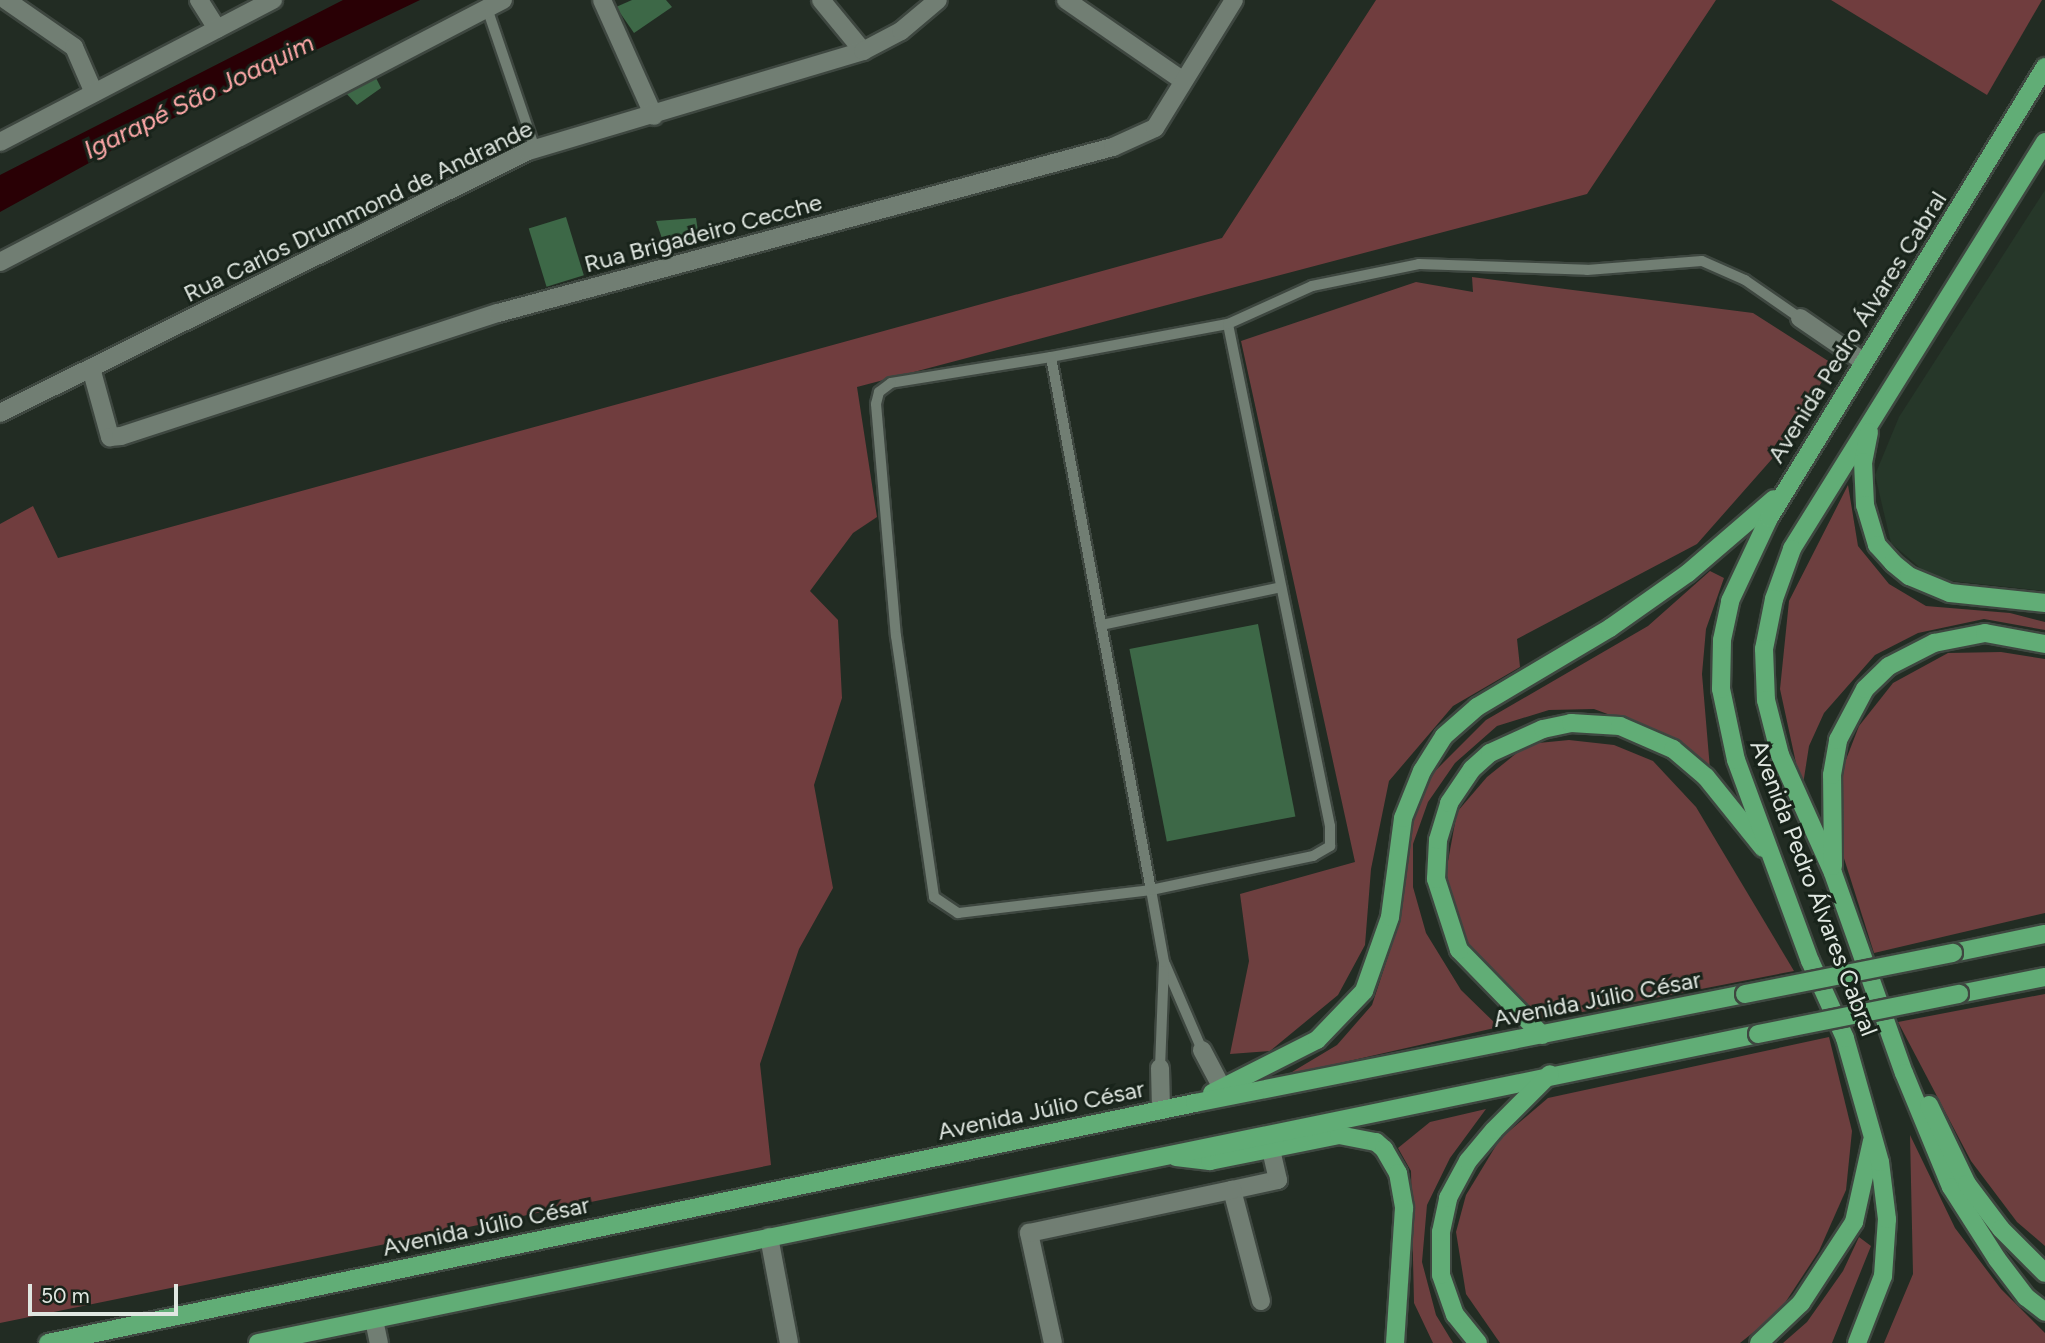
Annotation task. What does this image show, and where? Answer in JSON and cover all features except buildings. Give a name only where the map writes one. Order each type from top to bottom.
[{"type":"main road","name":"Avenida Pedro Álvares Cabral","points":[[1857,1343],[1883,1276],[1885,1253],[1887,1219],[1873,1134],[1845,1038],[1736,760],[1721,689],[1722,640],[1730,601],[1745,565],[1787,487],[2045,68]]},
{"type":"main road","name":"Avenida Pedro Álvares Cabral","points":[[2045,142],[1792,549],[1774,599],[1764,649],[1766,700],[1780,755],[1833,873],[1904,1073],[1951,1187],[1997,1259],[2026,1297],[2045,1312]]},
{"type":"main road","points":[[1872,418],[1863,461],[1866,505],[1877,545],[1893,563],[1909,576],[1950,593],[2045,603]]},
{"type":"main road","points":[[1195,1102],[1317,1040],[1364,991],[1390,917],[1403,818],[1422,771],[1444,736],[1477,706],[1610,628],[1688,573],[1787,487]]},
{"type":"main road","points":[[1833,873],[1832,775],[1838,740],[1865,689],[1889,666],[1934,643],[1985,634],[2045,644]]},
{"type":"main road","points":[[1542,1035],[1459,950],[1436,879],[1438,840],[1450,803],[1472,769],[1490,753],[1524,734],[1571,723],[1620,726],[1644,735],[1673,749],[1706,777],[1773,860]]},
{"type":"main road","name":"Avenida Júlio César","points":[[48,1343],[1195,1102],[2045,933]]},
{"type":"main road","points":[[258,1343],[1550,1074],[2045,977]]},
{"type":"main road","points":[[1904,1073],[1928,1102],[1967,1184],[2001,1229],[2045,1273]]},
{"type":"main road","points":[[1478,1343],[1455,1315],[1441,1275],[1441,1232],[1448,1198],[1485,1140],[1550,1074]]},
{"type":"main road","points":[[1759,1343],[1801,1303],[1854,1222],[1873,1134]]},
{"type":"main road","points":[[1158,1156],[1210,1161],[1270,1146],[1339,1135],[1376,1142],[1384,1149],[1398,1173],[1404,1208],[1395,1343]]},
{"type":"street","points":[[6,0],[74,47],[94,93]]},
{"type":"street","points":[[200,0],[217,29]]},
{"type":"street","points":[[0,142],[273,0]]},
{"type":"street","points":[[602,0],[654,116]]},
{"type":"street","points":[[821,0],[863,51]]},
{"type":"street","name":"Rua Carlos Drummond de Andrande","points":[[0,413],[535,149],[654,116],[863,51],[901,31],[938,0]]},
{"type":"street","points":[[1066,0],[1182,80]]},
{"type":"street","name":"Rua Brigadeiro Cecche","points":[[91,369],[110,437],[121,436],[498,313],[1113,147],[1155,128],[1182,80],[1234,0]]},
{"type":"street","points":[[0,262],[495,4]]},
{"type":"street","points":[[1800,318],[1864,362]]},
{"type":"street","points":[[1202,1050],[1222,1088]]},
{"type":"street","points":[[1160,1068],[1161,1110]]},
{"type":"street","points":[[1053,1343],[1029,1233],[1278,1180],[1270,1146]]},
{"type":"street","points":[[1232,1190],[1261,1300]]},
{"type":"street","points":[[769,1237],[789,1343]]},
{"type":"street","points":[[374,1320],[379,1343]]},
{"type":"lane","points":[[495,4],[535,149]]},
{"type":"lane","points":[[1228,324],[1330,846],[1313,856],[1151,890],[958,913],[934,897],[896,636],[876,404],[879,392],[891,383],[1228,324],[1312,286],[1419,264],[1587,270],[1702,261],[1745,280],[1800,318]]},
{"type":"lane","points":[[1051,357],[1164,962],[1160,1068]]},
{"type":"lane","points":[[1101,625],[1281,587]]},
{"type":"lane","points":[[1164,962],[1202,1050]]},
{"type":"shaded area","points":[[1376,0],[1716,0],[1587,194],[857,387],[877,517],[853,533],[810,591],[838,620],[842,698],[814,785],[833,888],[799,949],[760,1064],[771,1165],[0,1323],[0,524],[33,506],[58,558],[1222,238]]},
{"type":"shaded area","points":[[1831,0],[2042,0],[1987,95]]},
{"type":"shaded area","points":[[2045,190],[2045,591],[1933,579],[1891,543],[1875,475],[1899,417]]},
{"type":"shaded area","points":[[1472,277],[1753,313],[1833,364],[1779,451],[1697,544],[1517,639],[1520,667],[1453,706],[1389,781],[1371,869],[1365,945],[1338,995],[1270,1051],[1230,1054],[1249,961],[1240,894],[1355,862],[1241,341],[1416,282],[1473,292]]},
{"type":"shaded area","points":[[1848,485],[1858,546],[1889,584],[1926,606],[2010,613],[2045,622],[2045,630],[1984,619],[1918,633],[1875,655],[1824,713],[1809,746],[1802,791],[1780,689],[1789,601]]},
{"type":"shaded area","points":[[1710,571],[1724,578],[1706,629],[1702,674],[1710,769],[1667,736],[1594,709],[1549,710],[1497,726],[1455,763],[1428,802],[1413,844],[1413,887],[1426,933],[1461,990],[1499,1027],[1287,1075],[1337,1045],[1372,1005],[1396,932],[1415,810],[1434,772],[1486,720],[1648,626]]},
{"type":"shaded area","points":[[2001,652],[2045,659],[2045,913],[1874,953],[1842,852],[1840,775],[1859,726],[1893,683],[1948,653]]},
{"type":"shaded area","points":[[1569,740],[1614,745],[1653,761],[1696,807],[1794,971],[1541,1020],[1485,969],[1461,933],[1446,872],[1457,812],[1487,777],[1528,744]]},
{"type":"shaded area","points":[[2045,994],[2045,1246],[2017,1222],[1971,1161],[1898,1022]]},
{"type":"shaded area","points":[[1829,1037],[1852,1131],[1846,1190],[1819,1251],[1779,1312],[1740,1343],[1500,1343],[1466,1294],[1456,1232],[1466,1195],[1500,1139],[1548,1098]]},
{"type":"shaded area","points":[[1486,1109],[1450,1158],[1427,1205],[1422,1262],[1436,1315],[1453,1343],[1433,1343],[1414,1303],[1411,1171],[1398,1148],[1430,1122]]},
{"type":"shaded area","points":[[1910,1135],[1955,1228],[2001,1289],[2045,1333],[2045,1343],[1884,1343],[1913,1274]]},
{"type":"shaded area","points":[[1859,1237],[1871,1246],[1832,1343],[1783,1343],[1807,1322],[1843,1271]]},
{"type":"water","name":"Igarapé São Joaquim","points":[[343,0],[420,0],[149,130],[0,212],[0,175]]}]
